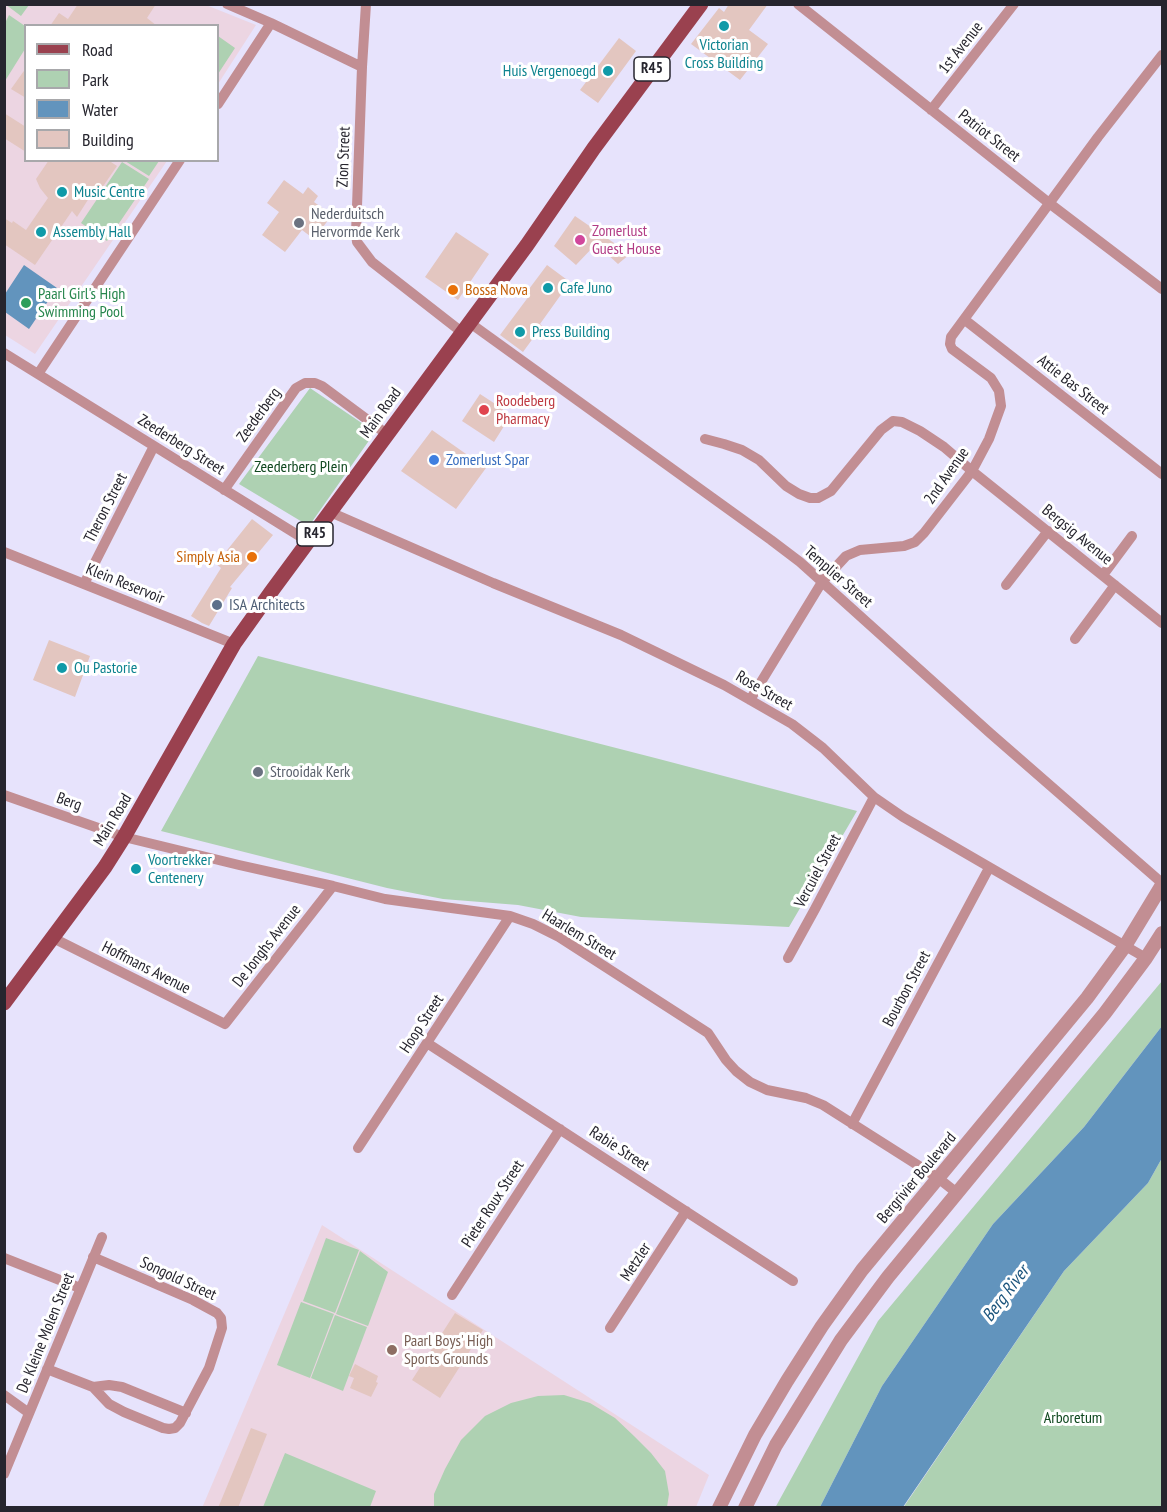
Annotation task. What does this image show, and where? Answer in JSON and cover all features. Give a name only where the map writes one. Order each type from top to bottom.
[{"type":"main road","name":"Main Road","points":[[4,1003],[105,867],[234,644],[701,4]]},
{"type":"street","points":[[227,4],[362,67]]},
{"type":"street","name":"Zion Street","points":[[366,4],[357,242],[372,262],[466,328]]},
{"type":"street","name":"Patriot Street","points":[[798,4],[1049,204],[1162,289]]},
{"type":"street","name":"1st Avenue","points":[[931,110],[1014,4]]},
{"type":"street","points":[[219,102],[271,23]]},
{"type":"street","name":"2nd Avenue","points":[[750,700],[822,582],[846,556],[860,550],[904,546],[915,542],[972,471],[989,439],[1001,406],[999,391],[991,378],[952,349],[951,337],[1098,137],[1162,55]]},
{"type":"street","points":[[38,374],[179,162]]},
{"type":"street","name":"Attie Bas Street","points":[[964,320],[1162,474]]},
{"type":"street","name":"Templier Street","points":[[466,328],[771,540],[822,582],[1162,884]]},
{"type":"street","name":"Zeederberg Street","points":[[4,353],[309,542]]},
{"type":"street","name":"Zeederberg","points":[[224,489],[297,388],[304,383],[315,382],[322,386],[388,435]]},
{"type":"street","name":"Bergsig Avenue","points":[[705,440],[742,450],[759,460],[786,486],[799,494],[818,498],[831,491],[881,430],[893,422],[902,422],[920,430],[944,447],[1162,622]]},
{"type":"street","name":"Theron Street","points":[[84,584],[154,446]]},
{"type":"street","name":"Rose Street","points":[[330,512],[493,583],[621,635],[689,667],[750,700],[792,724],[823,748],[874,797],[903,817],[1146,958]]},
{"type":"street","points":[[1006,585],[1048,531]]},
{"type":"street","points":[[1103,575],[1132,536]]},
{"type":"street","name":"Klein Reservoir","points":[[4,552],[234,644]]},
{"type":"street","points":[[1075,639],[1116,585]]},
{"type":"street","name":"Berg","points":[[4,795],[124,837]]},
{"type":"street","name":"Vercuiel Street","points":[[788,958],[874,797]]},
{"type":"street","name":"Haarlem Street","points":[[124,837],[385,899],[510,916],[532,924],[559,937],[708,1033],[726,1060],[750,1082],[767,1090],[806,1098],[823,1105],[938,1178],[957,1193]]},
{"type":"street","name":"Bourbon Street","points":[[852,1124],[989,868]]},
{"type":"street","name":"Bergrivier Boulevard","points":[[719,1508],[755,1434],[822,1326],[862,1270],[1087,998],[1125,946],[1162,884]]},
{"type":"street","name":"De Jonghs Avenue","points":[[225,1024],[333,886]]},
{"type":"street","name":"Hoop Street","points":[[358,1148],[510,916]]},
{"type":"street","points":[[745,1508],[776,1445],[841,1340],[888,1277],[1105,1013],[1162,933]]},
{"type":"street","name":"Hoffmans Avenue","points":[[53,938],[225,1024]]},
{"type":"street","name":"Rabie Street","points":[[427,1043],[794,1281]]},
{"type":"street","name":"Pieter Roux Street","points":[[452,1295],[560,1129]]},
{"type":"street","name":"Metzler","points":[[610,1328],[686,1211]]},
{"type":"street","name":"De Kleine Molen Street","points":[[4,1474],[102,1237]]},
{"type":"street","name":"Songold Street","points":[[47,1369],[93,1387],[114,1407],[164,1428],[173,1429],[177,1427],[186,1413],[209,1368],[222,1328],[221,1318],[212,1309],[93,1257]]},
{"type":"street","points":[[4,1258],[80,1288]]},
{"type":"street","name":"Songold Street","points":[[93,1387],[109,1385],[122,1387],[186,1413]]},
{"type":"street","points":[[4,1395],[29,1413]]},
{"type":"shaded area","points":[[4,5],[206,5],[256,25],[219,82],[219,24],[24,24],[24,162],[166,162],[35,354],[5,335]]},
{"type":"shaded area","name":"Paarl Boys' High Sports Grounds","points":[[322,1225],[709,1475],[696,1507],[202,1508]]},
{"type":"green space","points":[[5,4],[29,4],[29,5],[21,16]]},
{"type":"green space","points":[[9,15],[24,25],[24,51],[5,81],[5,23]]},
{"type":"green space","points":[[219,37],[235,48],[219,72]]},
{"type":"green space","points":[[122,162],[149,179],[107,241],[81,223]]},
{"type":"green space","points":[[127,162],[158,162],[149,176]]},
{"type":"green space","name":"Zeederberg Plein","points":[[310,388],[375,432],[309,526],[239,484]]},
{"type":"green space","points":[[258,656],[857,811],[789,927],[581,917],[518,905],[443,899],[387,888],[161,831]]},
{"type":"green space","points":[[1162,981],[1162,1026],[1084,1127],[993,1224],[882,1386],[820,1507],[775,1508],[878,1321]]},
{"type":"green space","name":"Arboretum","points":[[1162,1158],[1162,1507],[903,1508],[1064,1271],[1148,1183]]},
{"type":"green space","points":[[326,1238],[359,1250],[335,1313],[303,1301]]},
{"type":"green space","points":[[360,1251],[388,1272],[368,1326],[336,1314]]},
{"type":"green space","points":[[301,1302],[334,1314],[310,1378],[277,1365]]},
{"type":"green space","points":[[335,1315],[367,1327],[343,1391],[311,1378]]},
{"type":"green space","points":[[564,1395],[590,1403],[615,1418],[651,1453],[665,1471],[669,1494],[667,1507],[434,1507],[434,1494],[461,1440],[485,1416],[511,1403],[538,1396]]},
{"type":"green space","points":[[285,1453],[376,1491],[370,1507],[263,1507]]},
{"type":"water","name":"Paarl Girl's High Swimming Pool","points":[[24,265],[57,288],[29,329],[5,312],[5,294]]},
{"type":"water","name":"Berg River","points":[[1162,1026],[1162,1158],[1148,1183],[1064,1271],[903,1507],[820,1507],[882,1386],[993,1224],[1084,1127]]},
{"type":"building","points":[[78,4],[156,4],[147,18],[154,24],[51,24],[59,13],[68,19]]},
{"type":"building","name":"Victorian Cross Building","points":[[729,4],[768,4],[749,30],[768,44],[740,80],[691,44],[719,8],[724,12]]},
{"type":"building","name":"Huis Vergenoegd","points":[[619,38],[636,51],[598,103],[580,90]]},
{"type":"building","points":[[24,71],[24,97],[11,89]]},
{"type":"building","points":[[4,113],[24,126],[24,151],[4,138]]},
{"type":"building","points":[[48,162],[111,162],[117,166],[95,198],[91,195],[77,217],[72,211],[35,265],[4,244],[4,218],[26,230],[48,198],[36,179]]},
{"type":"building","name":"Nederduitsch Hervormde Kerk","points":[[284,180],[303,194],[308,187],[318,196],[314,202],[332,215],[314,239],[302,230],[285,252],[262,235],[279,212],[267,203]]},
{"type":"building","name":"Zomerlust Guest House","points":[[575,216],[630,254],[618,264],[596,244],[576,265],[554,246]]},
{"type":"building","points":[[456,232],[489,254],[458,300],[425,277]]},
{"type":"building","points":[[547,265],[570,282],[523,352],[500,335],[529,296],[526,293]]},
{"type":"building","points":[[480,394],[503,409],[498,418],[506,423],[494,442],[462,421]]},
{"type":"building","points":[[432,430],[486,468],[456,509],[401,471]]},
{"type":"building","points":[[252,519],[273,535],[230,587],[232,588],[209,626],[202,623],[191,616],[221,568],[216,564]]},
{"type":"building","name":"Ou Pastorie","points":[[49,640],[90,656],[75,697],[33,680]]},
{"type":"building","points":[[455,1313],[483,1330],[440,1398],[412,1380]]},
{"type":"building","points":[[355,1364],[378,1376],[376,1382],[378,1383],[371,1397],[350,1388],[354,1378],[349,1376]]},
{"type":"building","points":[[251,1428],[267,1434],[238,1508],[218,1508]]},
{"type":"place","name":"Victorian Cross Building","points":[[724,26]]},
{"type":"place","name":"Huis Vergenoegd","points":[[608,71]]},
{"type":"place","name":"Music Centre","points":[[62,192]]},
{"type":"place","name":"Nederduitsch Hervormde Kerk","points":[[299,223]]},
{"type":"place","name":"Assembly Hall","points":[[41,232]]},
{"type":"place","name":"Zomerlust Guest House","points":[[580,240]]},
{"type":"place","name":"Cafe Juno","points":[[548,288]]},
{"type":"place","name":"Bossa Nova","points":[[453,290]]},
{"type":"place","name":"Paarl Girl's High Swimming Pool","points":[[26,303]]},
{"type":"place","name":"Press Building","points":[[520,332]]},
{"type":"place","name":"Roodeberg Pharmacy","points":[[484,410]]},
{"type":"place","name":"Zomerlust Spar","points":[[434,460]]},
{"type":"place","name":"Simply Asia","points":[[252,557]]},
{"type":"place","name":"ISA Architects","points":[[217,605]]},
{"type":"place","name":"Ou Pastorie","points":[[62,668]]},
{"type":"place","name":"Strooidak Kerk","points":[[258,772]]},
{"type":"place","name":"Voortrekker Centenery","points":[[136,869]]},
{"type":"place","name":"Paarl Boys' High Sports Grounds","points":[[392,1350]]}]
